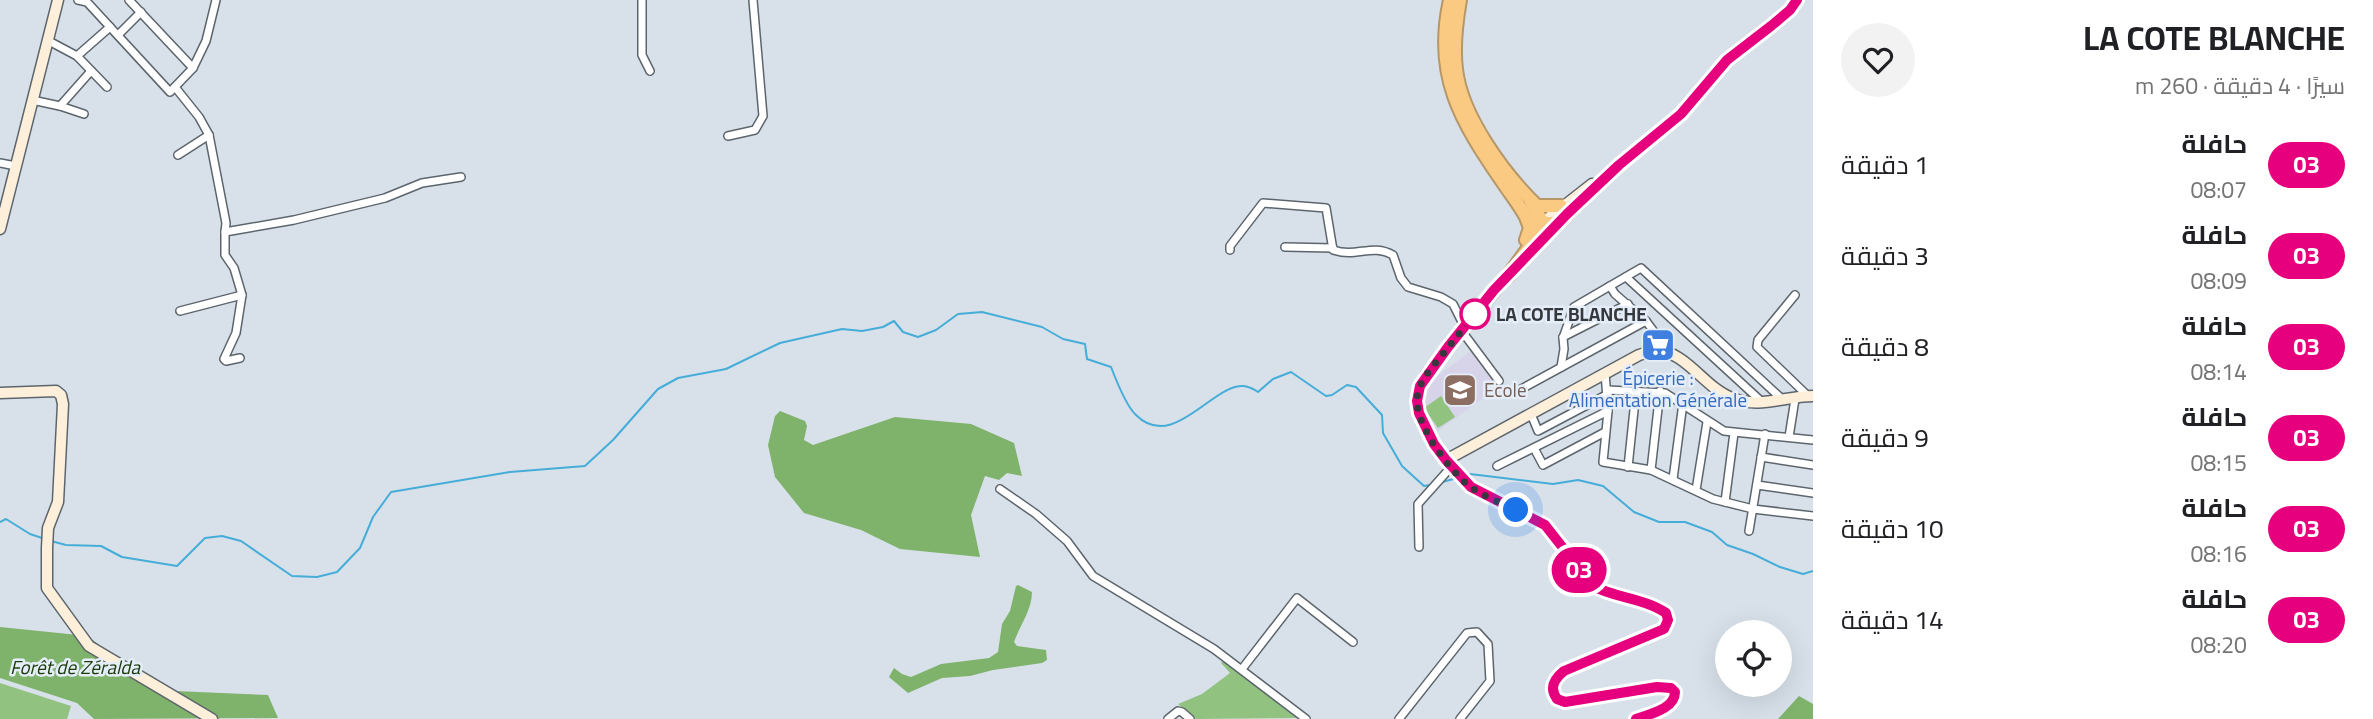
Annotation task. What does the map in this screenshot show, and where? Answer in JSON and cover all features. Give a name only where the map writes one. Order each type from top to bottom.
[{"type":"highway","points":[[1451,0],[1446,43],[1446,68],[1451,94],[1464,121],[1524,201],[1538,211],[1543,223],[1535,239],[1508,276]]},
{"type":"highway","points":[[1460,0],[1455,42],[1456,70],[1463,98],[1487,144],[1524,201],[1530,228],[1526,240]]},
{"type":"highway","points":[[1524,201],[1564,210],[1558,223],[1543,223]]},
{"type":"main road","points":[[0,229],[58,0]]},
{"type":"main road","points":[[1636,719],[1670,705],[1675,692],[1671,688],[1657,687],[1565,702],[1557,699],[1553,684],[1564,671],[1664,629],[1668,620],[1666,613],[1656,607],[1604,592],[1593,586],[1545,525],[1471,487],[1450,468],[1422,421],[1417,401],[1420,386],[1462,328],[1564,210],[1681,114],[1727,60],[1790,10],[1797,0]]},
{"type":"main road","points":[[1494,290],[1526,240],[1543,223]]},
{"type":"main road","points":[[1450,468],[1531,414],[1639,355],[1654,350],[1680,359],[1714,389],[1733,399],[1764,404],[1811,396]]},
{"type":"main road","points":[[0,393],[56,391],[61,395],[64,404],[58,502],[48,528],[47,588],[89,646],[212,719]]},
{"type":"street","points":[[78,0],[87,2],[170,92],[193,68],[207,38],[216,0]]},
{"type":"street","points":[[129,0],[193,68]]},
{"type":"street","points":[[642,0],[642,55],[650,71]]},
{"type":"street","points":[[728,136],[755,130],[763,116],[753,0]]},
{"type":"street","points":[[118,35],[141,12]]},
{"type":"street","points":[[76,56],[110,27]]},
{"type":"street","points":[[47,40],[76,56],[107,87]]},
{"type":"street","points":[[61,106],[91,71]]},
{"type":"street","points":[[174,87],[199,117],[209,135],[226,223],[225,255],[234,268],[242,295],[236,333],[224,359],[226,361],[240,358]]},
{"type":"street","points":[[32,100],[84,114]]},
{"type":"street","points":[[178,155],[209,135]]},
{"type":"street","points":[[0,163],[16,166]]},
{"type":"street","points":[[225,232],[295,220],[385,198],[422,183],[461,177]]},
{"type":"street","points":[[1230,250],[1230,246],[1263,203],[1326,208],[1333,250],[1348,255],[1384,250],[1393,255],[1401,278],[1408,288],[1441,297],[1453,304],[1462,328],[1499,380]]},
{"type":"street","points":[[1285,247],[1333,248]]},
{"type":"street","points":[[1561,367],[1563,338],[1574,307],[1641,268],[1783,401]]},
{"type":"street","points":[[1626,278],[1764,404]]},
{"type":"street","points":[[1610,286],[1615,294],[1646,321],[1670,354]]},
{"type":"street","points":[[180,311],[242,295]]},
{"type":"street","points":[[1795,295],[1756,345],[1759,351],[1811,396]]},
{"type":"street","points":[[1563,338],[1628,304]]},
{"type":"street","points":[[1514,393],[1646,321]]},
{"type":"street","points":[[1605,373],[1608,411],[1603,462],[1651,470],[1713,499],[1753,509],[1813,516]]},
{"type":"street","points":[[1628,467],[1636,391]]},
{"type":"street","points":[[1531,414],[1538,431],[1608,392],[1660,391],[1724,431],[1813,440]]},
{"type":"street","points":[[1651,470],[1660,391]]},
{"type":"street","points":[[1789,437],[1795,399]]},
{"type":"street","points":[[1673,479],[1683,404]]},
{"type":"street","points":[[1497,466],[1608,411]]},
{"type":"street","points":[[1696,490],[1707,422]]},
{"type":"street","points":[[1534,448],[1543,465],[1605,432]]},
{"type":"street","points":[[1725,502],[1734,433]]},
{"type":"street","points":[[1749,531],[1765,434]]},
{"type":"street","points":[[1761,457],[1813,465]]},
{"type":"street","points":[[1419,547],[1418,504],[1450,468]]},
{"type":"street","points":[[1757,485],[1813,493]]},
{"type":"street","points":[[1000,489],[1036,514],[1067,541],[1093,576],[1214,649],[1306,719]]},
{"type":"street","points":[[1242,669],[1297,598],[1353,642]]},
{"type":"street","points":[[1399,719],[1463,638],[1468,633],[1477,632],[1488,644],[1490,678],[1460,719]]},
{"type":"street","points":[[1168,719],[1178,711],[1190,719]]},
{"type":"shaded area","name":"Ecole","points":[[1471,351],[1498,387],[1434,434],[1425,418],[1425,385]]},
{"type":"green space","points":[[1441,396],[1455,417],[1438,428],[1424,408]]},
{"type":"green space","points":[[780,411],[805,421],[807,426],[804,440],[813,445],[895,417],[971,424],[1014,443],[1022,476],[1007,473],[999,480],[985,476],[971,515],[980,557],[900,549],[861,530],[804,513],[775,477],[768,445],[775,416]]},
{"type":"green space","points":[[1018,585],[1032,592],[1028,611],[1014,642],[1017,646],[1046,650],[1047,660],[970,676],[942,678],[908,693],[889,677],[894,668],[911,677],[941,664],[989,658],[998,652],[1002,624],[1010,611]]},
{"type":"green space","name":"Forêt de Zéralda","points":[[0,627],[88,636],[127,668],[175,691],[268,695],[278,718],[94,719],[77,703],[0,678]]},
{"type":"green space","points":[[1225,659],[1298,718],[1196,719],[1178,704],[1202,694],[1230,673],[1221,663]]},
{"type":"green space","points":[[0,683],[71,706],[67,719],[0,719]]},
{"type":"green space","points":[[1799,696],[1813,704],[1813,719],[1778,719]]},
{"type":"waterway","points":[[51,541],[66,545],[101,546],[122,557],[177,566],[205,538],[222,536],[241,541],[292,576],[317,577],[337,572],[360,548],[373,517],[391,492],[510,472],[585,466],[613,440],[658,389],[678,378],[726,369],[780,343],[842,329],[862,331],[883,327],[894,321],[903,332],[918,337],[936,330],[958,314],[982,312],[1042,327],[1063,339],[1085,344],[1087,359],[1111,367],[1132,411],[1151,425],[1165,426],[1180,421],[1222,393],[1236,387],[1248,387],[1258,392],[1273,379],[1291,372],[1326,396],[1347,385],[1356,387],[1382,415],[1383,433],[1402,466],[1424,486],[1430,485]]},
{"type":"waterway","points":[[1466,475],[1553,484],[1578,480],[1603,486],[1634,512],[1659,522],[1685,522],[1712,532],[1727,545],[1780,567],[1803,574],[1813,571]]},
{"type":"waterway","points":[[1439,483],[1457,478]]},
{"type":"waterway","points":[[0,522],[6,519],[42,538]]},
{"type":"bus line","name":"03","points":[[1636,719],[1670,705],[1675,692],[1671,688],[1657,687],[1565,702],[1554,695],[1553,684],[1564,671],[1664,629],[1668,620],[1666,613],[1656,607],[1604,592],[1593,586],[1545,525],[1471,487],[1434,444],[1419,413],[1418,393],[1426,375],[1461,330],[1494,290],[1547,234],[1619,165],[1681,114],[1727,60],[1790,10],[1797,0]]},
{"type":"place","name":"LA COTE BLANCHE","points":[[1475,314]]},
{"type":"place","name":"Épicerie : Alimentation Générale","points":[[1658,345]]},
{"type":"place","name":"Ecole","points":[[1460,390]]},
{"type":"route","points":[[1475,314],[1426,375],[1417,401],[1419,413],[1434,444],[1471,487],[1516,510]]}]
